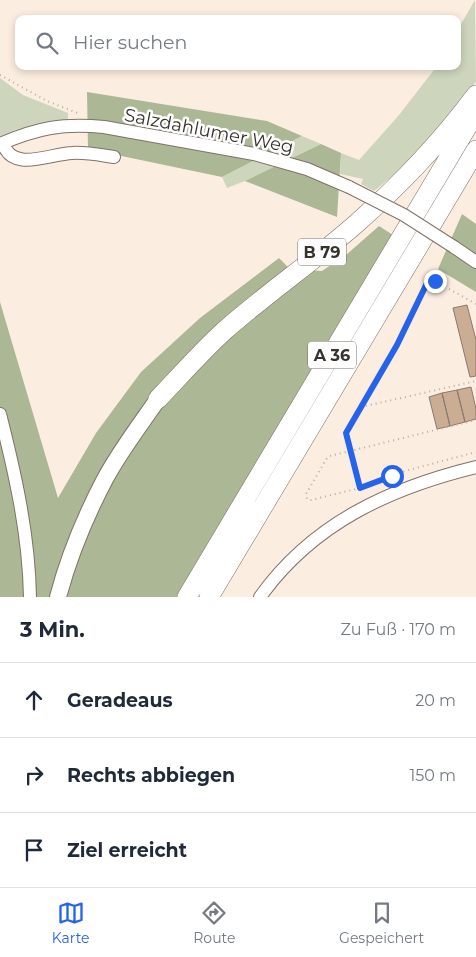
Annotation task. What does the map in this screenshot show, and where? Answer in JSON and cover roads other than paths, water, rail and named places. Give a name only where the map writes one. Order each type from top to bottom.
[{"type":"highway","name":"B 79","points":[[158,400],[194,359],[226,330],[358,223],[401,183],[431,152],[476,95]]},
{"type":"highway","name":"A 36","points":[[187,597],[476,112]]},
{"type":"highway","name":"A 36","points":[[209,597],[476,150]]},
{"type":"highway","points":[[221,597],[282,475]]},
{"type":"main road","name":"B 79","points":[[58,597],[83,523],[106,478],[130,439],[158,400]]},
{"type":"street","name":"Salzdahlumer Weg","points":[[1,144],[18,136],[47,128],[83,125],[254,154],[307,169],[349,187],[404,215],[476,262]]},
{"type":"street","points":[[1,144],[11,156],[26,160],[70,153],[89,153],[114,157]]},
{"type":"street","points":[[0,414],[10,451],[25,531],[30,597]]},
{"type":"street","points":[[260,597],[281,570],[336,523],[372,503],[414,484],[476,467]]}]
